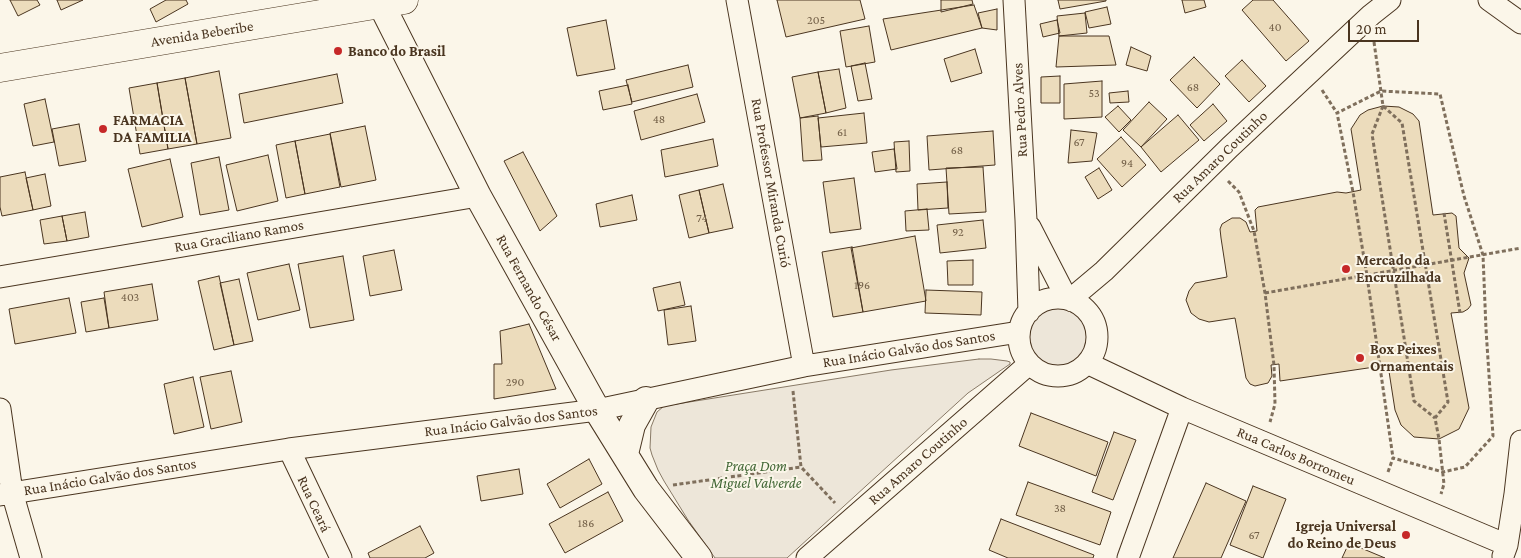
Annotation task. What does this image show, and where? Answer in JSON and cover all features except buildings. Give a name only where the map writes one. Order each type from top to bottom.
[{"type":"main road","name":"Avenida Beberibe","points":[[0,68],[388,2]]},
{"type":"street","name":"Rua Professor Miranda Curió","points":[[737,0],[798,367]]},
{"type":"street","name":"Rua Pedro Alves","points":[[1014,0],[1029,312]]},
{"type":"street","name":"Rua Amaro Coutinho","points":[[1070,300],[1104,271],[1371,7],[1390,0]]},
{"type":"street","points":[[1489,0],[1521,23]]},
{"type":"street","name":"Rua Fernando César","points":[[388,2],[478,196],[597,410],[646,489],[698,558]]},
{"type":"street","name":"Rua Graciliano Ramos","points":[[0,277],[478,196]]},
{"type":"street","name":"Rua Pedro Alves","points":[[1026,220],[1070,300]]},
{"type":"street","points":[[1049,299],[1070,300],[1083,307],[1091,317],[1096,328],[1097,340],[1094,353],[1088,363],[1077,371],[1065,376],[1052,376],[1040,372],[1029,364],[1019,343],[1019,332],[1022,322],[1038,304],[1049,299]]},
{"type":"street","name":"Rua Inácio Galvão dos Santos","points":[[6,493],[289,449],[597,410],[798,367],[1019,332]]},
{"type":"street","name":"Rua Carlos Borromeu","points":[[1088,363],[1182,408],[1436,514],[1505,551]]},
{"type":"street","name":"Rua Amaro Coutinho","points":[[806,558],[1029,364]]},
{"type":"street","points":[[625,454],[632,425],[646,400]]},
{"type":"street","points":[[1128,558],[1182,408]]},
{"type":"street","points":[[0,410],[6,493],[31,558]]},
{"type":"street","points":[[1505,551],[1515,494],[1521,440]]},
{"type":"street","name":"Rua Ceará","points":[[289,449],[341,558]]},
{"type":"path","points":[[1371,7],[1383,106],[1372,134],[1414,401],[1435,418],[1439,438],[1444,484],[1436,514]]},
{"type":"path","points":[[1380,491],[1394,458],[1354,192],[1337,113],[1381,91],[1440,94],[1464,196],[1483,255],[1493,436],[1465,467],[1443,472],[1394,458]]},
{"type":"path","points":[[1383,106],[1402,123],[1448,402],[1435,418]]},
{"type":"path","points":[[1212,164],[1238,192],[1254,231],[1265,293],[1274,365],[1275,404],[1265,442]]},
{"type":"path","points":[[1444,213],[1460,313]]},
{"type":"path","points":[[1265,293],[1521,248]]},
{"type":"path","points":[[798,367],[801,467],[851,520]]},
{"type":"path","points":[[646,489],[801,467]]},
{"type":"green space","points":[[1050,300],[1064,300],[1078,306],[1089,317],[1095,331],[1092,353],[1084,365],[1064,376],[1050,376],[1036,370],[1025,359],[1019,345],[1019,331],[1025,317],[1036,306]]},
{"type":"green space","name":"Praça Dom Miguel Valverde","points":[[979,359],[1007,361],[1010,364],[968,393],[787,558],[715,558],[688,520],[664,481],[650,448],[651,427],[657,412],[664,406],[891,370]]},
{"type":"place","name":"Banco do Brasil","points":[[338,51]]},
{"type":"place","name":"FARMACIA DA FAMILIA","points":[[103,129]]},
{"type":"place","name":"Mercado da Encruzilhada","points":[[1346,269]]},
{"type":"place","name":"Box Peixes Ornamentais","points":[[1360,358]]},
{"type":"place","name":"Igreja Universal do Reino de Deus","points":[[1406,535]]}]
